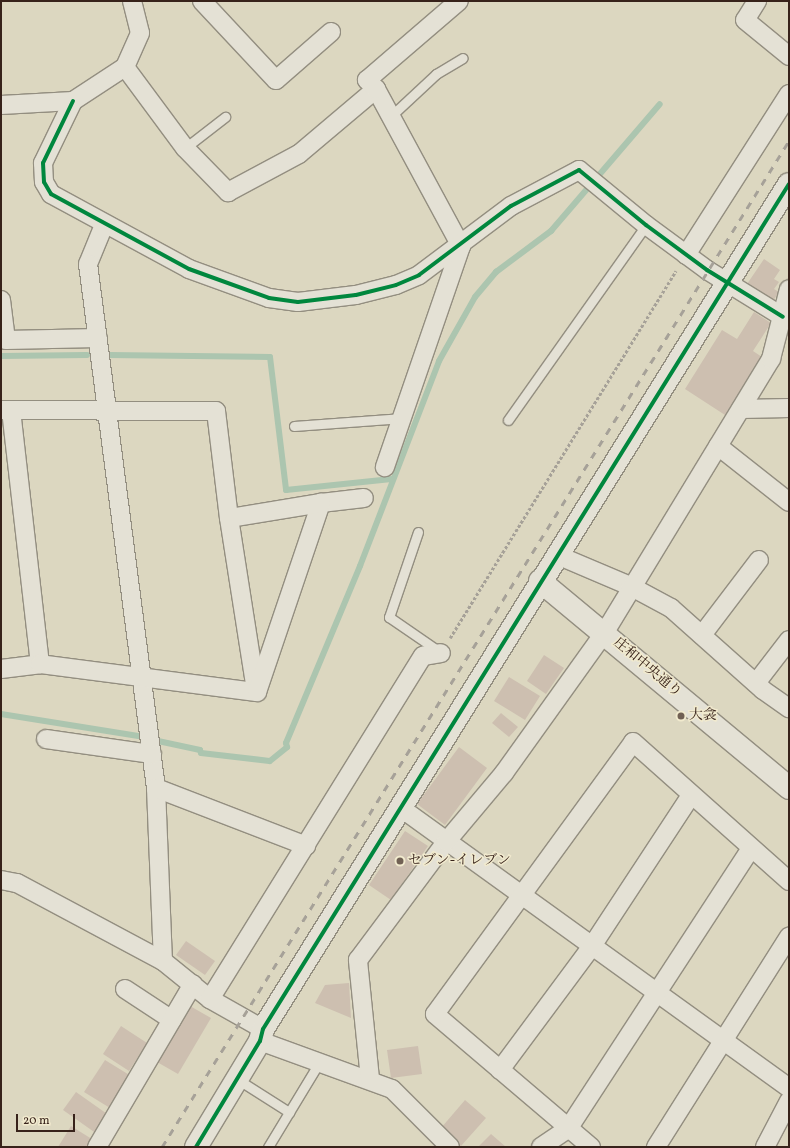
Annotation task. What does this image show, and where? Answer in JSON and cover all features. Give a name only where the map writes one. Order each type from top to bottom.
[{"type":"street","points":[[1,105],[73,101],[125,68],[140,32],[132,1]]},
{"type":"street","points":[[202,1],[276,80],[331,32]]},
{"type":"street","points":[[385,467],[461,246],[376,89],[367,80],[459,1]]},
{"type":"street","points":[[756,1],[745,20],[789,56]]},
{"type":"street","points":[[125,68],[185,148],[228,192],[299,154],[376,89]]},
{"type":"street","points":[[686,255],[789,94]]},
{"type":"street","points":[[73,101],[43,163],[44,182],[57,198],[104,225],[189,269],[223,283],[269,298],[298,302],[356,295],[396,285],[419,275],[461,246],[511,206],[579,170],[646,226],[686,255],[727,283],[783,317]]},
{"type":"street","points":[[196,1147],[400,808],[540,581],[789,184]]},
{"type":"street","points":[[104,225],[88,264],[156,788],[163,961]]},
{"type":"street","points":[[370,1079],[358,960],[367,940],[504,773],[605,632],[630,586],[771,359],[789,289]]},
{"type":"street","points":[[1,300],[6,340],[98,338]]},
{"type":"street","points":[[741,409],[789,408]]},
{"type":"street","points":[[40,664],[6,410],[107,409],[216,411],[229,518],[257,692]]},
{"type":"street","points":[[718,446],[789,502]]},
{"type":"street","points":[[229,518],[321,503],[364,498]]},
{"type":"street","points":[[257,692],[321,503]]},
{"type":"street","points":[[557,555],[630,586],[671,608],[756,684],[789,708]]},
{"type":"street","points":[[702,635],[759,560]]},
{"type":"street","name":"庄和中央通り","points":[[540,581],[605,632],[789,788]]},
{"type":"street","points":[[756,684],[789,640]]},
{"type":"street","points":[[210,999],[423,656],[441,653]]},
{"type":"street","points":[[1,669],[40,664],[257,692]]},
{"type":"street","points":[[46,739],[152,754]]},
{"type":"street","points":[[591,1147],[568,1129],[435,1014],[633,742],[789,882]]},
{"type":"street","points":[[156,788],[306,846]]},
{"type":"street","points":[[500,1070],[592,946],[691,795]]},
{"type":"street","points":[[400,808],[592,946],[724,1038],[789,1088]]},
{"type":"street","points":[[541,1147],[568,1129],[656,991],[751,848]]},
{"type":"street","points":[[1,880],[24,887],[163,961],[210,999],[262,1035],[320,1062],[370,1079],[392,1089],[450,1147]]},
{"type":"street","points":[[656,1147],[789,937]]},
{"type":"street","points":[[97,1147],[193,984]]},
{"type":"street","points":[[125,989],[172,1020]]},
{"type":"street","points":[[765,1147],[789,1101]]},
{"type":"lane","points":[[390,116],[436,74],[463,58]]},
{"type":"lane","points":[[185,148],[225,117]]},
{"type":"lane","points":[[508,420],[646,226]]},
{"type":"lane","points":[[294,426],[403,418]]},
{"type":"lane","points":[[418,532],[389,617],[441,653]]},
{"type":"lane","points":[[268,1147],[320,1062]]},
{"type":"lane","points":[[237,1079],[289,1112]]},
{"type":"path","points":[[441,653],[686,255]]},
{"type":"building","points":[[764,259],[780,270],[774,279],[779,282],[774,289],[779,292],[771,304],[745,287]]},
{"type":"building","points":[[754,312],[771,323],[753,351],[762,357],[725,415],[685,389],[722,330],[737,339]]},
{"type":"building","points":[[544,655],[564,668],[546,694],[527,681]]},
{"type":"building","points":[[509,677],[540,696],[525,720],[494,701]]},
{"type":"building","points":[[501,713],[518,727],[509,737],[492,723]]},
{"type":"building","points":[[459,747],[487,768],[445,825],[417,804]]},
{"type":"building","points":[[405,831],[428,846],[391,900],[369,885]]},
{"type":"building","points":[[186,941],[215,961],[205,975],[176,955]]},
{"type":"building","points":[[349,983],[351,1018],[315,1003],[325,985]]},
{"type":"building","points":[[190,1006],[211,1018],[178,1074],[157,1062]]},
{"type":"building","points":[[121,1026],[147,1043],[129,1071],[103,1054]]},
{"type":"building","points":[[418,1046],[422,1074],[391,1078],[387,1050]]},
{"type":"building","points":[[105,1060],[131,1076],[110,1108],[84,1092]]},
{"type":"building","points":[[76,1092],[110,1116],[97,1134],[63,1110]]},
{"type":"building","points":[[465,1100],[486,1118],[461,1146],[441,1128]]},
{"type":"building","points":[[71,1126],[95,1141],[91,1147],[58,1147]]},
{"type":"building","points":[[491,1134],[506,1147],[478,1147]]},
{"type":"waterway","points":[[158,741],[200,750],[201,753],[270,761],[287,747],[286,743],[360,566],[439,361],[475,297],[496,272],[551,231],[660,104]]},
{"type":"waterway","points":[[1,356],[87,355]]},
{"type":"waterway","points":[[108,355],[270,357],[286,490],[391,479]]},
{"type":"waterway","points":[[1,714],[138,736]]},
{"type":"railway","points":[[162,1147],[789,141]]},
{"type":"cycle path","points":[[73,101],[43,163],[44,182],[51,194],[189,269],[269,298],[298,302],[356,295],[396,285],[419,275],[511,206],[579,170],[646,225],[707,270],[783,317]]},
{"type":"cycle path","points":[[196,1147],[260,1041],[263,1029],[789,184]]},
{"type":"place","name":"大衾","points":[[681,716]]},
{"type":"place","name":"セブン-イレブン","points":[[400,861]]}]
